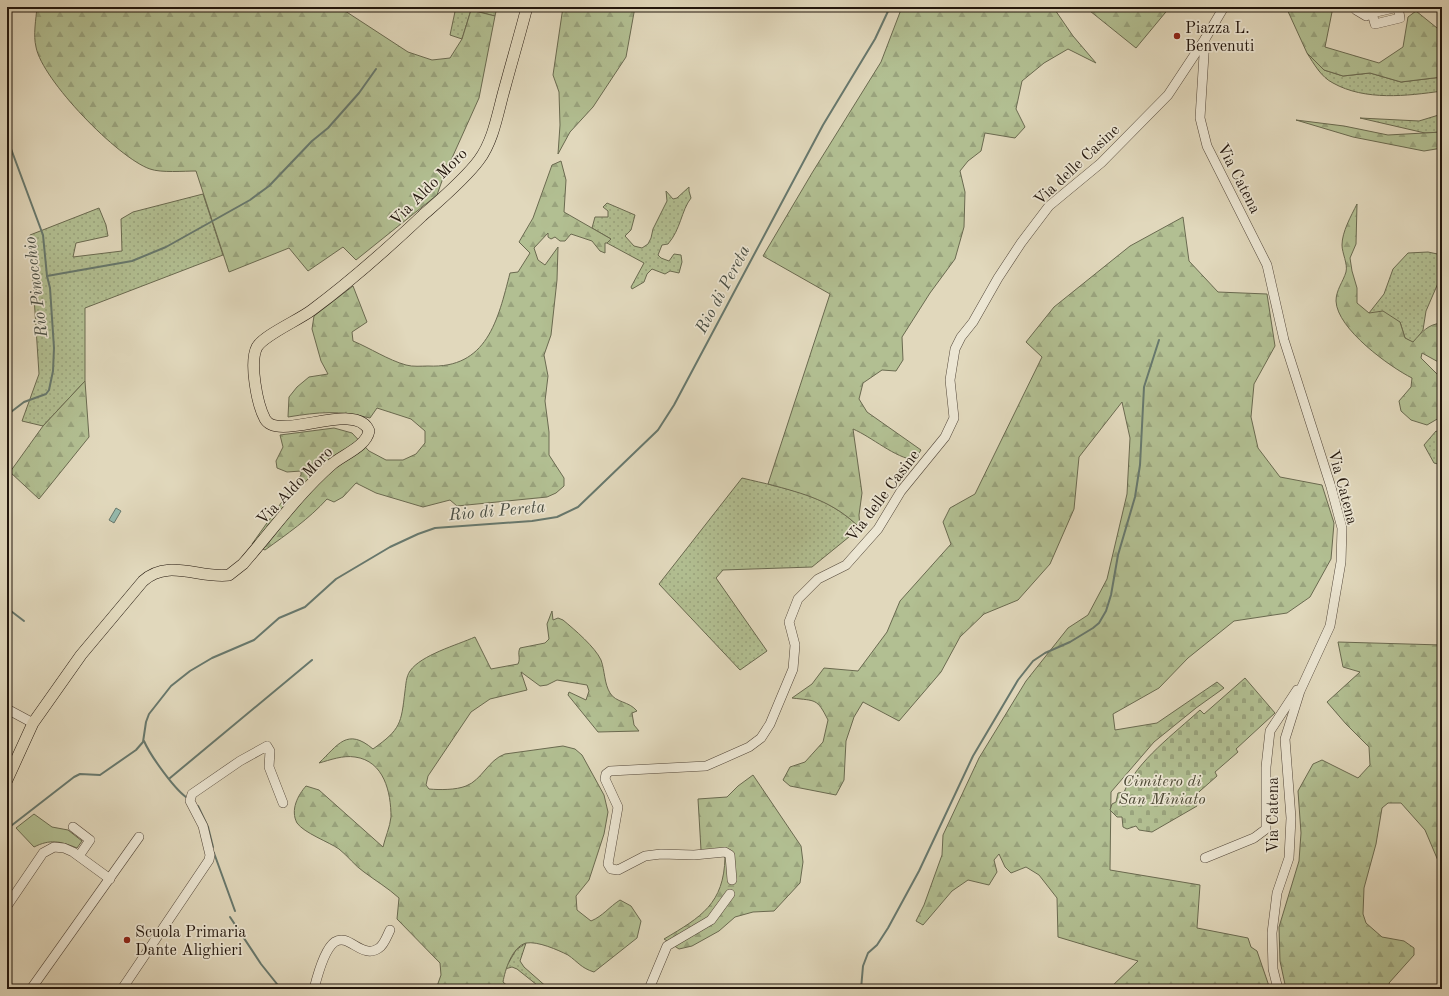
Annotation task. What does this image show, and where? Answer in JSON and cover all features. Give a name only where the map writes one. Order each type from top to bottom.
[{"type":"main road","name":"Via Aldo Moro","points":[[7,780],[34,723],[81,655],[147,577],[155,572],[169,569],[229,576],[243,564],[330,465],[359,445],[368,435],[369,431],[365,424],[356,420],[339,419],[279,426],[267,422],[264,418],[258,393],[253,367],[254,355],[260,342],[311,311],[368,266],[438,202],[479,160],[494,128],[527,7]]},
{"type":"street","name":"Via Catena","points":[[1224,7],[1206,39],[1200,118],[1207,146],[1267,265],[1284,340],[1342,528],[1342,562],[1330,626],[1300,691],[1285,739],[1290,818],[1289,858],[1277,893],[1272,933],[1273,969],[1278,989]]},
{"type":"street","points":[[1355,7],[1356,10],[1366,16],[1372,13],[1375,24],[1400,18],[1398,7]]},
{"type":"street","name":"Via delle Casine","points":[[732,880],[730,855],[725,852],[694,856],[661,854],[645,856],[618,870],[611,869],[608,864],[618,807],[605,779],[606,774],[610,771],[706,766],[749,747],[760,738],[770,724],[793,670],[795,645],[789,622],[798,599],[818,579],[846,565],[878,529],[901,491],[945,437],[954,418],[950,380],[955,349],[961,337],[973,322],[998,278],[1021,243],[1049,206],[1101,163],[1168,95],[1206,39]]},
{"type":"street","points":[[1205,858],[1254,838],[1266,830],[1266,767],[1270,731],[1306,676]]},
{"type":"street","points":[[7,709],[34,723]]},
{"type":"street","points":[[122,989],[209,860],[210,855],[203,826],[190,800],[192,794],[240,761],[267,746],[270,751],[269,767],[283,803]]},
{"type":"street","points":[[73,827],[90,840],[79,856]]},
{"type":"street","points":[[31,989],[139,837]]},
{"type":"street","points":[[7,906],[46,850],[54,847],[64,848],[79,856],[110,879]]},
{"type":"street","points":[[649,989],[667,946],[712,920],[730,894]]},
{"type":"street","points":[[314,989],[319,969],[333,942],[339,939],[347,940],[360,949],[375,951],[381,947],[390,930]]},
{"type":"green space","points":[[37,7],[339,7],[408,52],[432,60],[450,58],[462,39],[471,10],[495,16],[479,98],[443,178],[437,195],[356,260],[343,247],[308,271],[289,248],[229,272],[196,171],[166,171],[150,169],[136,162],[120,150],[83,116],[66,97],[41,61],[35,42]]},
{"type":"green space","points":[[456,7],[497,7],[495,16],[471,10],[462,39],[450,35]]},
{"type":"green space","points":[[563,7],[635,7],[626,57],[593,107],[570,132],[558,154],[560,125],[559,92],[553,75]]},
{"type":"green space","points":[[902,7],[1053,7],[1073,36],[1096,63],[1068,49],[1044,63],[1022,81],[1016,109],[1025,127],[1015,138],[985,133],[981,151],[968,161],[960,171],[965,192],[964,227],[955,259],[930,293],[902,337],[903,360],[896,371],[882,370],[863,383],[859,399],[867,412],[921,450],[915,460],[907,458],[853,429],[862,493],[859,515],[860,528],[850,519],[829,505],[806,495],[768,484],[830,294],[763,256],[812,173],[881,62]]},
{"type":"green space","points":[[1085,7],[1170,7],[1136,48]]},
{"type":"green space","points":[[1286,7],[1333,7],[1325,47],[1379,63],[1403,47],[1408,17],[1416,11],[1442,32],[1442,77],[1401,82],[1370,73],[1343,76],[1324,70],[1307,53]]},
{"type":"green space","points":[[1307,53],[1324,70],[1343,76],[1370,73],[1401,82],[1442,77],[1442,91],[1386,96],[1359,93],[1345,89],[1325,77],[1318,70]]},
{"type":"green space","points":[[1442,114],[1442,132],[1425,133],[1360,118],[1419,121]]},
{"type":"green space","points":[[1296,120],[1344,126],[1388,135],[1442,132],[1442,148],[1424,151],[1353,137]]},
{"type":"green space","points":[[561,161],[566,180],[564,212],[611,239],[605,243],[605,253],[600,251],[592,241],[571,234],[565,241],[560,241],[555,237],[551,239],[548,237],[548,233],[534,248],[538,260],[545,265],[558,247],[557,280],[551,335],[544,355],[548,376],[545,401],[549,432],[549,455],[564,478],[564,486],[556,493],[547,497],[457,506],[450,500],[423,507],[376,493],[356,483],[343,497],[334,502],[327,499],[305,520],[265,550],[252,544],[301,475],[301,471],[287,472],[277,468],[276,461],[283,447],[280,435],[334,428],[352,433],[369,451],[386,460],[403,460],[416,454],[425,443],[425,431],[411,419],[377,408],[370,418],[359,415],[339,413],[310,414],[288,417],[289,397],[297,387],[309,377],[328,374],[321,361],[312,329],[314,316],[353,286],[367,322],[352,332],[353,341],[399,363],[409,366],[448,365],[464,359],[477,350],[487,338],[500,308],[510,273],[518,272],[530,253],[519,242],[533,218],[552,165]]},
{"type":"green space","points":[[689,187],[691,198],[676,232],[668,244],[662,245],[658,255],[669,261],[674,254],[681,255],[682,262],[679,273],[670,271],[665,274],[652,269],[647,274],[644,282],[632,289],[631,287],[644,263],[607,243],[611,239],[592,228],[595,217],[608,217],[608,211],[603,207],[607,203],[635,215],[631,230],[625,236],[634,246],[642,248],[648,244],[653,229],[667,201],[666,191],[673,199],[677,198]]},
{"type":"green space","points":[[203,194],[223,255],[85,308],[85,381],[43,426],[22,421],[39,374],[30,235],[99,208],[106,225],[108,236],[76,243],[73,257],[122,251],[121,219],[133,212]]},
{"type":"green space","points":[[1357,204],[1356,244],[1350,258],[1357,288],[1357,303],[1369,313],[1383,311],[1400,322],[1405,338],[1413,342],[1429,327],[1442,323],[1442,364],[1422,353],[1421,358],[1442,379],[1442,413],[1439,418],[1427,425],[1411,420],[1401,411],[1399,401],[1411,387],[1412,378],[1402,373],[1366,346],[1345,323],[1339,312],[1336,297],[1346,272],[1346,262],[1342,248],[1342,240],[1347,224]]},
{"type":"green space","points":[[1183,217],[1189,261],[1218,292],[1267,294],[1275,346],[1254,384],[1251,417],[1258,448],[1280,477],[1322,485],[1334,523],[1331,559],[1310,597],[1287,613],[1234,621],[1188,658],[1159,688],[1113,714],[1115,730],[1157,723],[1217,682],[1224,688],[1196,708],[1154,742],[1111,792],[1110,870],[1200,885],[1197,928],[1248,938],[1251,947],[1257,951],[1270,989],[1109,989],[1138,961],[1058,937],[1057,898],[1039,875],[1026,867],[1011,873],[1005,867],[999,854],[994,860],[997,872],[989,885],[968,880],[952,891],[923,925],[916,921],[924,905],[942,855],[943,835],[979,758],[1026,681],[1068,628],[1088,615],[1107,579],[1127,494],[1130,438],[1122,402],[1079,457],[1074,509],[1050,564],[1018,600],[984,614],[960,637],[941,672],[899,721],[863,702],[854,717],[846,741],[844,780],[836,795],[790,786],[783,780],[790,767],[805,762],[823,742],[828,720],[821,708],[815,702],[811,700],[792,698],[812,684],[824,668],[858,671],[887,632],[900,601],[951,544],[943,522],[950,508],[975,494],[1042,357],[1026,342],[1054,307],[1130,246]]},
{"type":"green space","points":[[1428,252],[1442,255],[1442,274],[1426,311],[1423,330],[1414,343],[1405,338],[1400,322],[1369,313],[1384,294],[1393,269],[1408,253]]},
{"type":"green space","points":[[85,381],[89,437],[39,499],[10,472],[43,426]]},
{"type":"green space","points":[[1436,431],[1442,434],[1442,465],[1434,463],[1424,445]]},
{"type":"green space","points":[[742,478],[805,494],[820,500],[834,507],[860,528],[812,567],[723,570],[716,578],[767,651],[740,670],[659,584]]},
{"type":"green space","points":[[552,611],[553,620],[558,618],[563,620],[584,639],[598,655],[601,660],[610,693],[616,699],[630,705],[637,711],[632,713],[634,725],[639,731],[598,732],[568,695],[569,692],[586,700],[589,691],[587,685],[557,680],[547,685],[540,686],[521,672],[527,690],[490,699],[471,712],[428,776],[426,785],[429,789],[438,790],[466,786],[472,783],[494,761],[505,754],[563,746],[575,749],[582,755],[604,795],[608,812],[604,834],[589,880],[576,896],[577,910],[591,921],[599,917],[620,900],[631,906],[641,921],[637,938],[594,972],[586,969],[568,955],[548,946],[536,943],[526,943],[521,945],[513,954],[505,971],[503,982],[511,989],[436,989],[441,975],[440,963],[397,919],[399,898],[361,870],[335,846],[300,827],[294,813],[296,803],[306,786],[319,790],[383,847],[391,817],[391,807],[384,779],[379,771],[365,760],[355,757],[341,757],[319,763],[343,741],[356,739],[373,749],[394,731],[400,719],[406,681],[409,673],[415,665],[422,660],[475,637],[491,669],[518,664],[520,648],[545,643],[549,639],[547,624]]},
{"type":"green space","points":[[1338,642],[1442,645],[1442,806],[1440,807],[1442,808],[1442,870],[1425,830],[1401,803],[1388,803],[1382,808],[1376,844],[1364,888],[1363,914],[1366,923],[1382,937],[1404,941],[1414,948],[1414,955],[1389,983],[1391,989],[1286,989],[1280,961],[1279,927],[1299,861],[1301,833],[1298,791],[1313,764],[1322,760],[1358,778],[1370,765],[1369,747],[1327,702],[1360,672],[1343,667]]},
{"type":"green space","name":"Cimitero di San Miniato","points":[[1245,678],[1275,713],[1236,749],[1238,752],[1215,772],[1217,776],[1192,798],[1197,806],[1152,832],[1139,830],[1136,826],[1127,829],[1123,827],[1122,817],[1117,817],[1110,810],[1112,804],[1116,802],[1118,793],[1124,792],[1138,769],[1168,738],[1200,710],[1204,714]]},
{"type":"green space","points":[[753,775],[801,846],[803,862],[800,883],[774,911],[753,912],[735,917],[719,931],[692,946],[679,949],[664,939],[689,924],[708,907],[715,898],[724,873],[725,857],[701,850],[698,799],[727,797],[738,786]]},
{"type":"green space","points":[[34,814],[52,827],[68,830],[82,841],[77,848],[55,842],[40,844],[34,847],[16,828]]},
{"type":"green space","points":[[526,943],[520,961],[524,967],[549,989],[542,989],[517,969],[512,967],[505,969],[516,950]]},
{"type":"water","points":[[116,508],[121,511],[114,523],[109,520]]},
{"type":"waterway","name":"Rio di Pereta","points":[[7,829],[74,777],[80,774],[100,775],[136,750],[143,742],[146,722],[149,714],[171,686],[190,671],[212,658],[254,640],[279,618],[305,607],[336,579],[390,547],[435,528],[532,521],[557,517],[578,507],[658,430],[674,405],[823,125],[875,39],[890,7]]},
{"type":"waterway","points":[[47,276],[132,261],[166,247],[250,200],[269,186],[312,141],[328,128],[359,93],[376,69]]},
{"type":"waterway","name":"Rio Pinocchio","points":[[7,138],[43,235],[47,276],[50,288],[54,348],[53,371],[49,390],[46,394],[24,402],[7,415]]},
{"type":"waterway","points":[[861,989],[863,966],[868,953],[877,945],[888,928],[919,871],[973,756],[1018,680],[1033,661],[1045,653],[1070,642],[1093,628],[1099,623],[1106,611],[1111,595],[1118,555],[1135,497],[1140,465],[1144,387],[1159,340]]},
{"type":"waterway","points":[[7,608],[24,621]]},
{"type":"waterway","points":[[170,778],[312,660]]},
{"type":"waterway","points":[[144,741],[164,773],[177,789],[189,799]]},
{"type":"waterway","points":[[198,806],[208,827],[213,847]]},
{"type":"waterway","points":[[214,853],[235,911]]},
{"type":"waterway","points":[[230,917],[261,964],[281,989]]},
{"type":"place","name":"Piazza L. Benvenuti","points":[[1177,36]]},
{"type":"place","name":"Scuola Primaria Dante Alighieri","points":[[127,940]]}]
